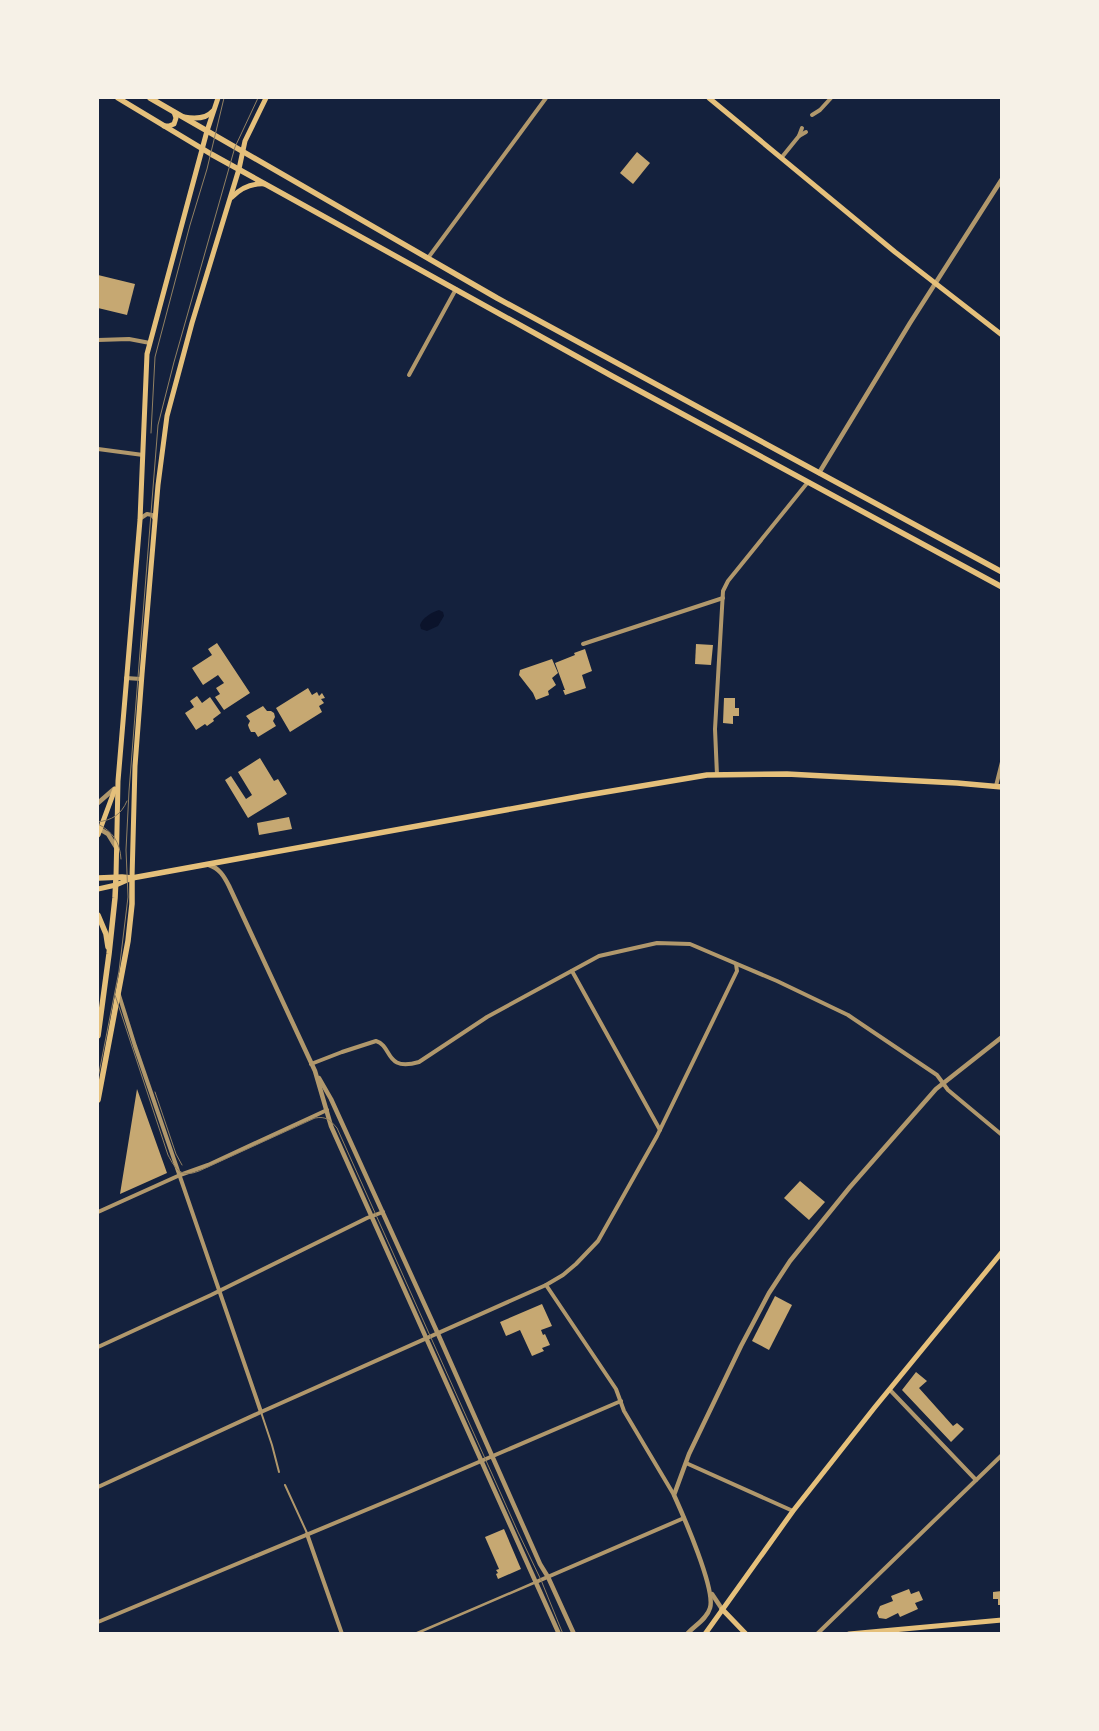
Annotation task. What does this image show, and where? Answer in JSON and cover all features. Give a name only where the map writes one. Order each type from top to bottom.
[{"type":"main road","points":[[118,98],[202,149],[620,380],[1002,587]]},
{"type":"main road","points":[[150,98],[505,303],[1002,572]]},
{"type":"main road","points":[[98,1036],[116,885],[118,781],[140,520],[147,354],[202,149],[218,98]]},
{"type":"main road","points":[[98,1100],[128,941],[132,904],[135,766],[141,679],[155,522],[167,416],[192,323],[239,169],[247,135],[266,98]]},
{"type":"main road","points":[[709,98],[936,285],[1002,335]]},
{"type":"main road","points":[[183,117],[199,118],[211,114],[215,108]]},
{"type":"main road","points":[[163,125],[169,126],[176,121],[176,115],[172,110]]},
{"type":"main road","points":[[230,200],[246,187],[258,183],[266,184]]},
{"type":"main road","points":[[98,889],[116,885],[132,878],[582,796],[717,774],[787,774],[999,787]]},
{"type":"main road","points":[[98,831],[118,781]]},
{"type":"main road","points":[[98,878],[132,878]]},
{"type":"main road","points":[[98,915],[106,934],[109,954]]},
{"type":"main road","points":[[705,1634],[793,1511],[1002,1252]]},
{"type":"main road","points":[[722,1609],[746,1634]]},
{"type":"main road","points":[[849,1634],[1002,1620]]},
{"type":"street","points":[[428,258],[546,98]]},
{"type":"street","points":[[814,117],[831,98]]},
{"type":"street","points":[[782,157],[799,136],[802,128]]},
{"type":"street","points":[[799,136],[806,132]]},
{"type":"street","points":[[819,473],[910,323],[1002,179]]},
{"type":"street","points":[[409,375],[456,289]]},
{"type":"street","points":[[98,340],[129,339],[150,343]]},
{"type":"street","points":[[98,449],[143,455]]},
{"type":"street","points":[[717,774],[715,728],[723,591],[728,581],[808,482]]},
{"type":"street","points":[[140,520],[142,516],[147,514],[153,517],[155,522]]},
{"type":"street","points":[[583,644],[723,598]]},
{"type":"street","points":[[126,678],[141,679]]},
{"type":"street","points":[[999,787],[1002,762]]},
{"type":"street","points":[[98,803],[110,794],[118,781]]},
{"type":"street","points":[[98,831],[111,838],[116,847]]},
{"type":"street","points":[[208,864],[216,867],[229,886],[311,1064],[331,1099],[540,1564],[548,1577],[574,1634]]},
{"type":"street","points":[[311,1064],[376,1041],[382,1045],[391,1059],[410,1065],[419,1062],[486,1016],[599,956],[657,943],[690,944],[777,981],[848,1015],[937,1075],[942,1083],[1002,1135]]},
{"type":"street","points":[[98,1487],[261,1412],[546,1286],[563,1276],[598,1242],[660,1130],[736,971],[736,964]]},
{"type":"street","points":[[572,971],[660,1130]]},
{"type":"street","points":[[118,992],[261,1412]]},
{"type":"street","points":[[674,1495],[686,1462],[741,1346],[780,1276],[848,1190],[942,1083],[1002,1037]]},
{"type":"street","points":[[315,1071],[331,1126],[559,1634]]},
{"type":"street","points":[[98,1212],[180,1175],[208,1166],[327,1110]]},
{"type":"street","points":[[98,1347],[383,1212]]},
{"type":"street","points":[[546,1286],[616,1389],[624,1411],[674,1495],[711,1593],[722,1609]]},
{"type":"street","points":[[890,1390],[976,1480]]},
{"type":"street","points":[[98,1622],[620,1401]]},
{"type":"street","points":[[816,1634],[1002,1455]]},
{"type":"street","points":[[686,1462],[793,1511]]},
{"type":"street","points":[[415,1634],[684,1518]]},
{"type":"street","points":[[307,1534],[342,1634]]},
{"type":"street","points":[[687,1634],[709,1611],[711,1593]]},
{"type":"lane","points":[[261,1412],[279,1472]]},
{"type":"lane","points":[[285,1485],[307,1534]]},
{"type":"water","points":[[439,610],[443,612],[444,616],[438,626],[427,631],[421,629],[420,625],[423,620]]},
{"type":"building","points":[[637,152],[650,163],[633,184],[620,173]]},
{"type":"building","points":[[98,275],[135,284],[127,315],[98,308]]},
{"type":"building","points":[[217,643],[250,693],[224,710],[215,697],[220,694],[216,688],[224,683],[218,675],[203,685],[192,668],[212,655],[208,649]]},
{"type":"building","points":[[696,644],[713,645],[711,665],[695,664]]},
{"type":"building","points":[[585,649],[592,671],[582,675],[586,688],[565,695],[555,663]]},
{"type":"building","points":[[552,659],[558,673],[552,678],[556,685],[548,691],[549,695],[536,700],[519,675],[520,670]]},
{"type":"building","points":[[308,688],[312,695],[317,692],[319,696],[322,693],[325,698],[321,699],[324,703],[319,706],[322,712],[290,732],[276,708]]},
{"type":"building","points":[[197,696],[202,703],[210,697],[221,713],[207,726],[205,724],[196,730],[185,713],[194,707],[190,701]]},
{"type":"building","points":[[724,698],[735,698],[735,708],[739,708],[739,716],[733,716],[733,724],[723,723]]},
{"type":"building","points":[[263,706],[267,711],[274,713],[273,721],[276,726],[258,737],[255,732],[251,732],[248,725],[250,721],[246,716]]},
{"type":"building","points":[[260,758],[274,781],[278,779],[287,794],[248,818],[225,780],[231,776],[246,799],[252,795],[238,772]]},
{"type":"building","points":[[289,817],[292,829],[259,835],[257,823]]},
{"type":"building","points":[[137,1089],[167,1173],[120,1194],[127,1151]]},
{"type":"building","points":[[800,1181],[825,1202],[809,1220],[784,1198]]},
{"type":"building","points":[[775,1296],[792,1305],[769,1350],[752,1341]]},
{"type":"building","points":[[542,1304],[552,1326],[541,1330],[550,1345],[542,1348],[544,1351],[532,1356],[520,1330],[506,1336],[500,1322]]},
{"type":"building","points":[[916,1372],[927,1381],[919,1388],[953,1426],[957,1423],[964,1429],[951,1442],[902,1390]]},
{"type":"building","points":[[504,1529],[521,1569],[498,1579],[496,1570],[499,1569],[485,1537]]},
{"type":"building","points":[[909,1589],[911,1594],[919,1591],[923,1600],[915,1603],[918,1609],[900,1617],[898,1613],[886,1619],[879,1618],[877,1613],[880,1606],[893,1601],[891,1596]]},
{"type":"building","points":[[1002,1591],[1002,1605],[998,1605],[998,1599],[993,1599],[993,1592]]},
{"type":"tram line","points":[[151,433],[155,357],[207,169],[224,98]]},
{"type":"tram line","points":[[98,1078],[119,971],[128,897],[126,850],[129,791],[158,425],[235,147],[258,98]]},
{"type":"tram line","points":[[98,822],[115,816],[122,810],[127,801]]},
{"type":"tram line","points":[[98,824],[108,830],[115,838],[121,859]]},
{"type":"tram line","points":[[115,995],[168,1155],[174,1165],[183,1173],[188,1174],[199,1171],[315,1118],[328,1119],[337,1128],[541,1580],[563,1634]]},
{"type":"tram line","points":[[155,1092],[176,1154],[182,1165]]}]
